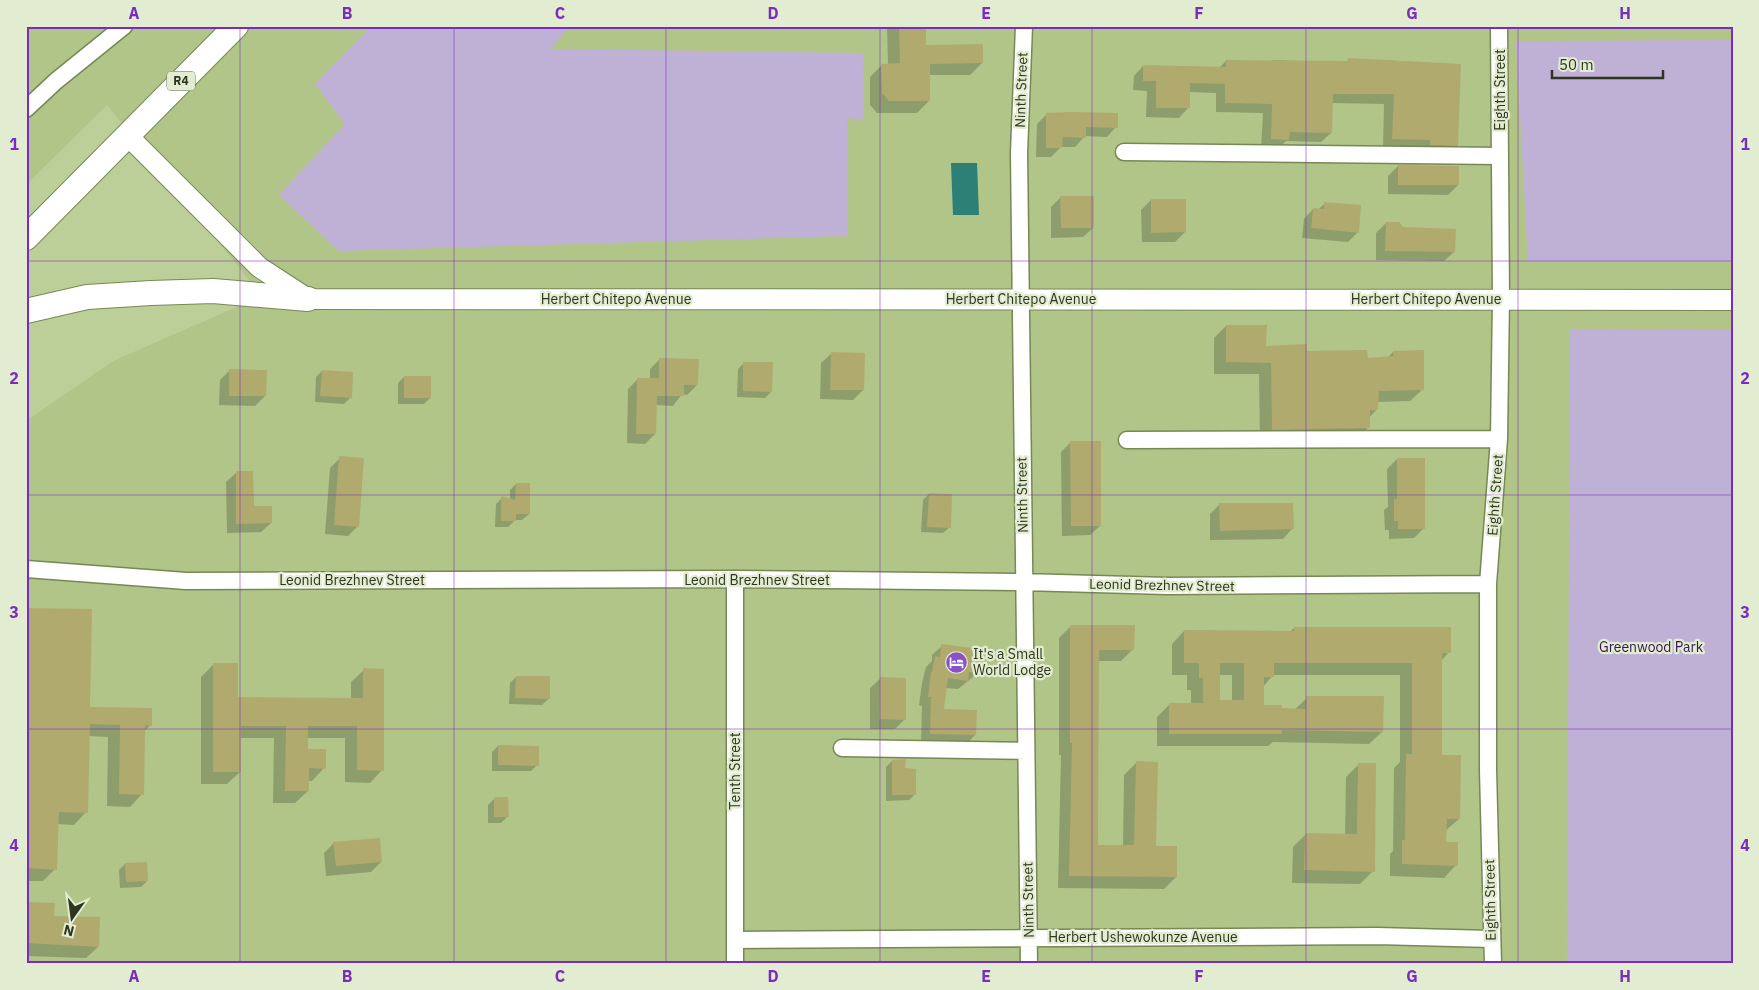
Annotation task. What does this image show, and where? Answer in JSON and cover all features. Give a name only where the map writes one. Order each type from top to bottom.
[{"type":"highway","name":"R4","points":[[26,238],[236,26]]},
{"type":"highway","points":[[26,311],[87,297],[152,293],[213,291],[308,299]]},
{"type":"main road","points":[[127,135],[259,266],[308,299]]},
{"type":"main road","name":"Herbert Chitepo Avenue","points":[[308,299],[1501,298],[1733,300]]},
{"type":"street","points":[[26,109],[56,81],[124,26]]},
{"type":"street","name":"Ninth Street","points":[[1024,26],[1019,153],[1029,964]]},
{"type":"street","name":"Eighth Street","points":[[1493,964],[1491,938],[1488,584],[1499,440],[1501,298],[1499,26]]},
{"type":"street","points":[[1124,152],[1500,156]]},
{"type":"street","points":[[1127,440],[1499,440]]},
{"type":"street","name":"Leonid Brezhnev Street","points":[[26,569],[186,581],[735,579],[1023,582],[1167,586],[1488,584]]},
{"type":"street","name":"Tenth Street","points":[[735,579],[735,964]]},
{"type":"street","points":[[842,748],[1026,751]]},
{"type":"street","name":"Herbert Ushewokunze Avenue","points":[[736,940],[1377,936],[1491,938]]},
{"type":"shaded area","points":[[26,26],[1733,26],[1733,964],[26,964],[26,421],[113,361],[262,296],[107,105],[26,185]]},
{"type":"green space","points":[[372,26],[570,26],[551,49],[863,53],[864,120],[847,118],[848,236],[339,251],[279,195],[345,124],[315,84]]},
{"type":"green space","points":[[1733,40],[1733,262],[1528,262],[1516,41]]},
{"type":"green space","name":"Greenwood Park","points":[[1570,329],[1733,330],[1733,964],[1567,964]]},
{"type":"water","points":[[951,163],[977,163],[979,215],[953,215]]},
{"type":"building","points":[[899,26],[926,26],[926,45],[983,44],[983,63],[930,64],[930,101],[889,101],[882,93],[881,64],[900,63]]},
{"type":"building","points":[[1348,58],[1461,64],[1458,146],[1430,145],[1430,140],[1392,139],[1394,94],[1333,94],[1332,133],[1290,132],[1289,140],[1271,139],[1272,104],[1225,103],[1225,84],[1190,83],[1190,108],[1156,108],[1156,81],[1143,81],[1143,65],[1226,67],[1226,60],[1348,61]]},
{"type":"building","points":[[1046,113],[1118,113],[1118,128],[1086,127],[1086,138],[1063,137],[1062,148],[1046,148]]},
{"type":"building","points":[[1398,165],[1459,166],[1459,185],[1398,185]]},
{"type":"building","points":[[1060,196],[1094,196],[1094,228],[1061,228]]},
{"type":"building","points":[[1151,199],[1186,199],[1186,232],[1151,233]]},
{"type":"building","points":[[1324,202],[1361,205],[1359,233],[1311,228],[1313,208],[1324,209]]},
{"type":"building","points":[[1386,222],[1399,222],[1403,227],[1456,229],[1455,252],[1385,251]]},
{"type":"building","points":[[1226,325],[1267,325],[1266,346],[1307,344],[1307,351],[1367,350],[1368,358],[1393,356],[1393,351],[1424,350],[1424,390],[1379,391],[1378,410],[1370,410],[1370,428],[1272,430],[1271,363],[1226,362]]},
{"type":"building","points":[[831,352],[865,353],[864,390],[830,390]]},
{"type":"building","points":[[659,358],[699,359],[698,385],[684,385],[684,396],[657,396],[656,434],[636,434],[637,378],[659,378]]},
{"type":"building","points":[[743,362],[773,362],[772,392],[743,391]]},
{"type":"building","points":[[229,369],[267,370],[266,396],[229,396]]},
{"type":"building","points":[[322,370],[353,372],[352,398],[320,396]]},
{"type":"building","points":[[404,376],[431,376],[431,398],[404,398]]},
{"type":"building","points":[[1070,441],[1101,441],[1101,526],[1071,526]]},
{"type":"building","points":[[339,456],[364,458],[359,527],[334,525]]},
{"type":"building","points":[[1397,458],[1425,458],[1425,529],[1398,529],[1398,521],[1394,521],[1394,499],[1397,499]]},
{"type":"building","points":[[236,471],[253,471],[254,506],[272,506],[272,523],[236,524]]},
{"type":"building","points":[[516,483],[530,483],[530,514],[516,514],[516,521],[501,521],[501,496],[515,500]]},
{"type":"building","points":[[929,493],[952,494],[951,528],[927,527]]},
{"type":"building","points":[[1219,503],[1293,503],[1294,529],[1220,531]]},
{"type":"building","points":[[26,608],[92,609],[90,707],[152,708],[152,726],[145,725],[144,795],[119,794],[120,725],[90,724],[88,813],[59,812],[57,870],[26,868]]},
{"type":"building","points":[[1070,625],[1135,625],[1134,650],[1099,650],[1098,845],[1134,845],[1136,761],[1158,762],[1156,846],[1177,846],[1177,877],[1069,876],[1072,743],[1070,743]]},
{"type":"building","points":[[1294,627],[1451,627],[1451,653],[1442,653],[1442,755],[1461,755],[1460,819],[1447,819],[1446,842],[1458,842],[1458,866],[1402,864],[1402,840],[1405,840],[1406,754],[1412,754],[1412,663],[1274,663],[1274,677],[1264,677],[1264,705],[1282,705],[1282,708],[1306,709],[1306,696],[1384,696],[1383,732],[1282,730],[1282,734],[1169,734],[1169,703],[1203,703],[1203,678],[1199,678],[1199,663],[1184,663],[1184,630],[1294,631]],"holes":[[[1220,663],[1244,663],[1244,700],[1220,700]]]},
{"type":"building","points":[[941,644],[973,648],[972,654],[982,655],[980,673],[969,672],[968,681],[948,678],[944,709],[977,710],[976,735],[930,734],[931,697],[928,697],[931,672],[935,656],[940,657]]},
{"type":"building","points":[[213,663],[238,663],[238,697],[363,698],[363,668],[384,669],[384,771],[357,770],[357,726],[308,726],[308,749],[326,749],[326,769],[309,768],[309,791],[285,791],[286,726],[241,726],[241,772],[213,772]]},
{"type":"building","points":[[516,676],[550,676],[550,699],[515,698]]},
{"type":"building","points":[[880,677],[906,678],[906,720],[879,719]]},
{"type":"building","points":[[498,745],[539,746],[539,766],[498,765]]},
{"type":"building","points":[[906,759],[905,768],[916,769],[916,795],[892,795],[892,760]]},
{"type":"building","points":[[1358,763],[1376,763],[1375,872],[1304,870],[1305,833],[1357,834]]},
{"type":"building","points":[[494,797],[508,797],[509,817],[494,817]]},
{"type":"building","points":[[380,838],[382,862],[336,866],[333,842]]},
{"type":"building","points":[[147,862],[148,881],[126,882],[125,863]]},
{"type":"building","points":[[26,902],[55,903],[54,916],[100,917],[99,947],[26,943]]},
{"type":"place","name":"It's a Small World Lodge","points":[[957,662]]}]
